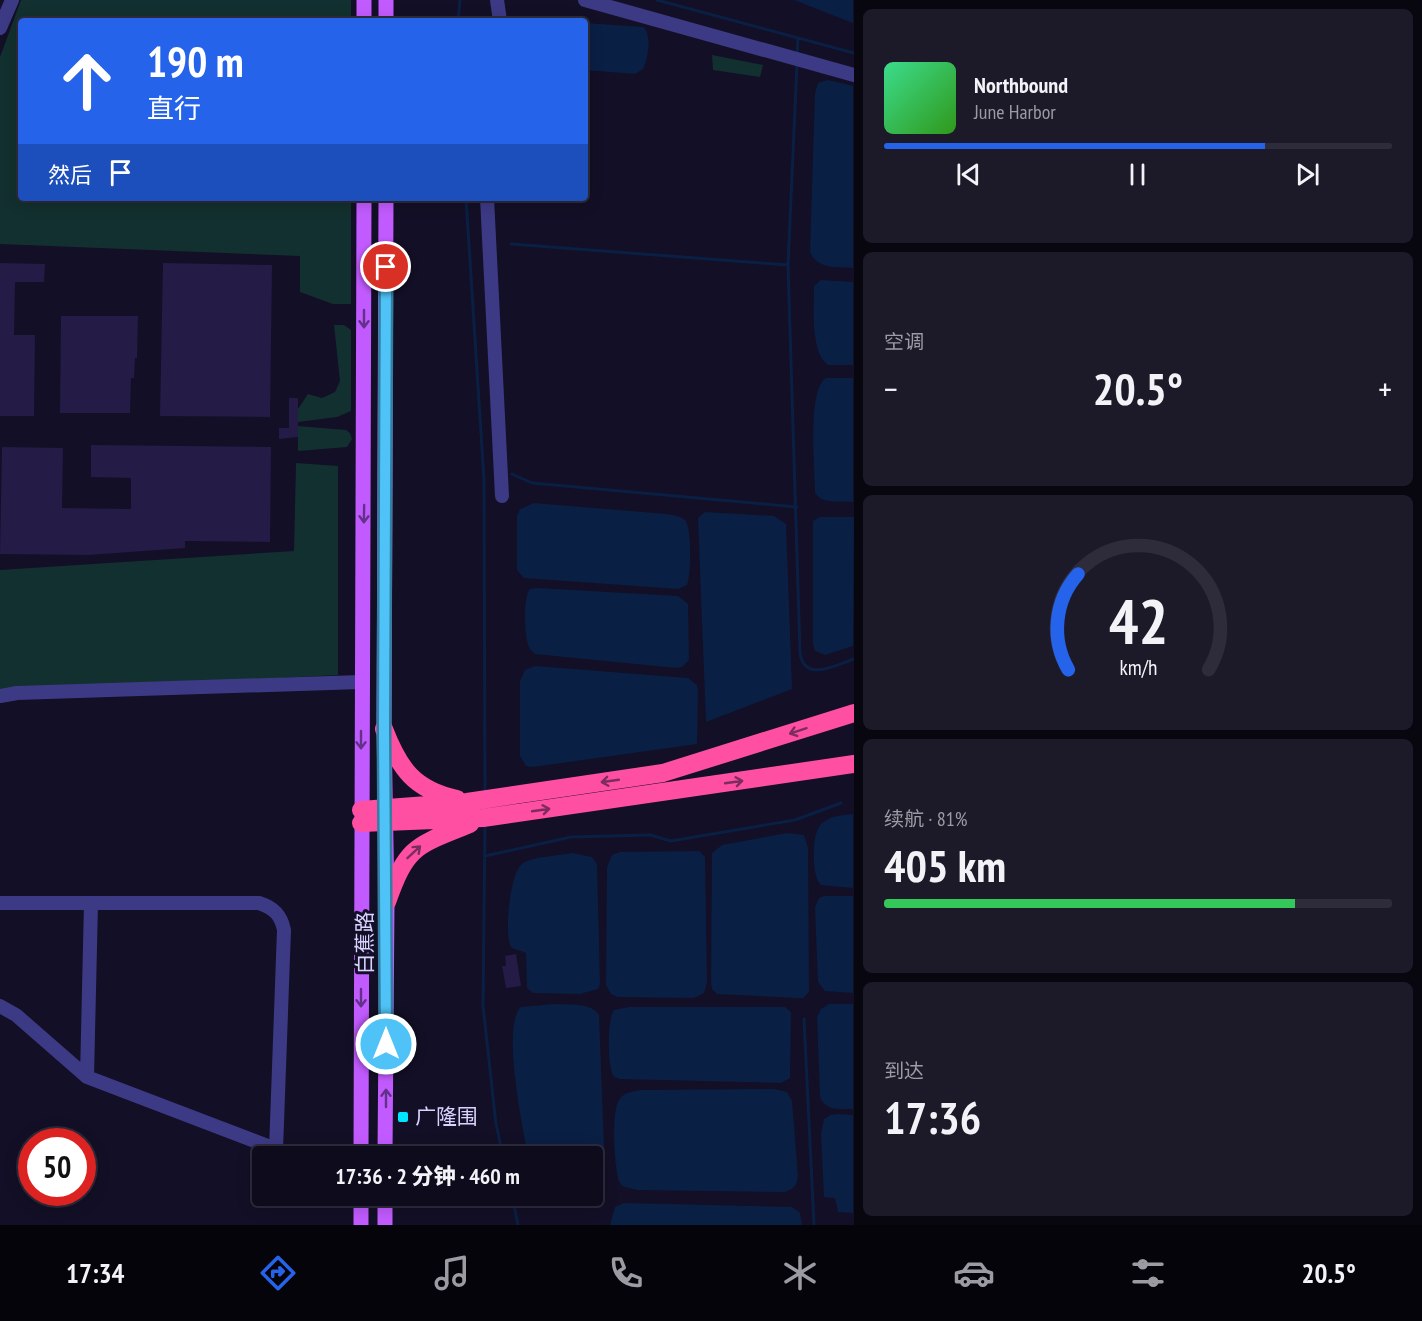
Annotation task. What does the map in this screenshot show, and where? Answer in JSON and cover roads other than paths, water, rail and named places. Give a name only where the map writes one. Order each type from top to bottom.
[{"type":"highway","points":[[385,817],[468,802],[663,773],[854,713]]},
{"type":"highway","points":[[384,729],[394,755],[406,773],[424,788],[443,796],[468,802]]},
{"type":"highway","points":[[361,816],[483,818],[854,764]]},
{"type":"highway","points":[[387,902],[398,871],[409,855],[423,843],[483,818]]},
{"type":"main road","points":[[363,0],[364,18]]},
{"type":"main road","points":[[386,0],[386,18]]},
{"type":"main road","points":[[361,1146],[361,682],[365,460],[364,201]]},
{"type":"main road","name":"白蕉路","points":[[386,201],[384,729],[387,902],[386,1146]]},
{"type":"main road","points":[[361,1206],[361,1225]]},
{"type":"main road","points":[[385,1206],[385,1225]]},
{"type":"street","points":[[0,28],[12,0]]},
{"type":"street","points":[[497,0],[500,18]]},
{"type":"street","points":[[585,0],[854,75]]},
{"type":"street","points":[[487,201],[502,496]]},
{"type":"street","points":[[0,696],[17,693],[361,682]]},
{"type":"street","points":[[0,903],[259,903],[277,912],[284,930],[276,1146]]},
{"type":"street","points":[[87,1077],[91,903]]},
{"type":"street","points":[[0,1006],[16,1015],[87,1077],[266,1146]]},
{"type":"water","points":[[794,0],[853,0],[853,23]]},
{"type":"water","points":[[588,23],[644,27],[649,42],[648,54],[643,69],[635,74],[588,70]]},
{"type":"water","points":[[828,80],[853,86],[853,268],[822,264],[813,258],[810,252],[815,93],[818,83]]},
{"type":"water","points":[[821,280],[853,282],[853,365],[828,365],[818,350],[814,329],[814,286]]},
{"type":"water","points":[[826,378],[853,378],[853,502],[826,501],[815,492],[814,413],[820,385]]},
{"type":"water","points":[[534,503],[667,514],[685,520],[690,541],[687,585],[678,589],[524,578],[517,570],[517,516],[520,509]]},
{"type":"water","points":[[705,512],[774,516],[786,524],[792,689],[706,722],[698,518]]},
{"type":"water","points":[[820,517],[854,517],[853,646],[825,655],[815,651],[813,644],[813,521]]},
{"type":"water","points":[[530,589],[678,596],[688,604],[689,660],[682,667],[676,668],[535,654],[527,642],[525,617],[528,593]]},
{"type":"water","points":[[535,666],[688,678],[697,685],[698,691],[697,744],[533,767],[526,766],[520,756],[520,681],[525,670]]},
{"type":"water","points":[[853,814],[853,888],[821,885],[815,873],[814,864],[814,844],[818,828],[829,819]]},
{"type":"water","points":[[787,833],[804,835],[808,848],[809,992],[803,998],[717,994],[712,989],[711,983],[712,853],[722,845]]},
{"type":"water","points":[[699,851],[705,857],[707,982],[704,993],[694,998],[618,997],[611,994],[606,985],[607,868],[612,855],[620,852]]},
{"type":"water","points":[[572,853],[592,857],[597,864],[600,984],[598,989],[580,994],[533,993],[527,988],[526,953],[512,948],[509,942],[509,906],[514,879],[522,864],[527,861]]},
{"type":"water","points":[[853,896],[853,993],[825,991],[818,982],[815,907],[819,898]]},
{"type":"water","points":[[573,1004],[591,1008],[599,1015],[605,1171],[603,1175],[603,1146],[526,1146],[513,1055],[515,1018],[521,1007]]},
{"type":"water","points":[[829,1004],[853,1004],[853,1109],[829,1107],[822,1102],[820,1097],[817,1017],[821,1009]]},
{"type":"water","points":[[629,1007],[785,1007],[791,1012],[790,1078],[781,1083],[614,1077],[609,1054],[610,1023],[614,1010]]},
{"type":"water","points":[[774,1089],[787,1092],[792,1101],[798,1176],[791,1190],[785,1192],[637,1190],[622,1186],[616,1164],[614,1127],[616,1106],[623,1095],[640,1090]]},
{"type":"water","points":[[838,1114],[853,1115],[853,1213],[838,1212],[835,1198],[824,1197],[821,1134],[824,1119]]},
{"type":"water","points":[[624,1203],[792,1207],[800,1213],[802,1225],[610,1225],[615,1207]]},
{"type":"waterway","points":[[458,18],[460,0]]},
{"type":"waterway","points":[[657,0],[854,53]]},
{"type":"waterway","points":[[797,54],[798,38]]},
{"type":"waterway","points":[[797,64],[788,265],[800,653],[803,662],[814,670],[830,668],[854,659]]},
{"type":"waterway","points":[[466,201],[484,480],[485,793]]},
{"type":"waterway","points":[[511,244],[788,265]]},
{"type":"waterway","points":[[512,474],[532,483],[797,507]]},
{"type":"waterway","points":[[485,856],[571,837],[650,835],[671,841],[795,820],[841,803]]},
{"type":"waterway","points":[[485,824],[483,1006],[496,1124],[501,1146]]},
{"type":"waterway","points":[[804,1019],[814,1225]]},
{"type":"waterway","points":[[514,1206],[518,1225]]},
{"type":"place","name":"广隆围","points":[[403,1117]]}]
